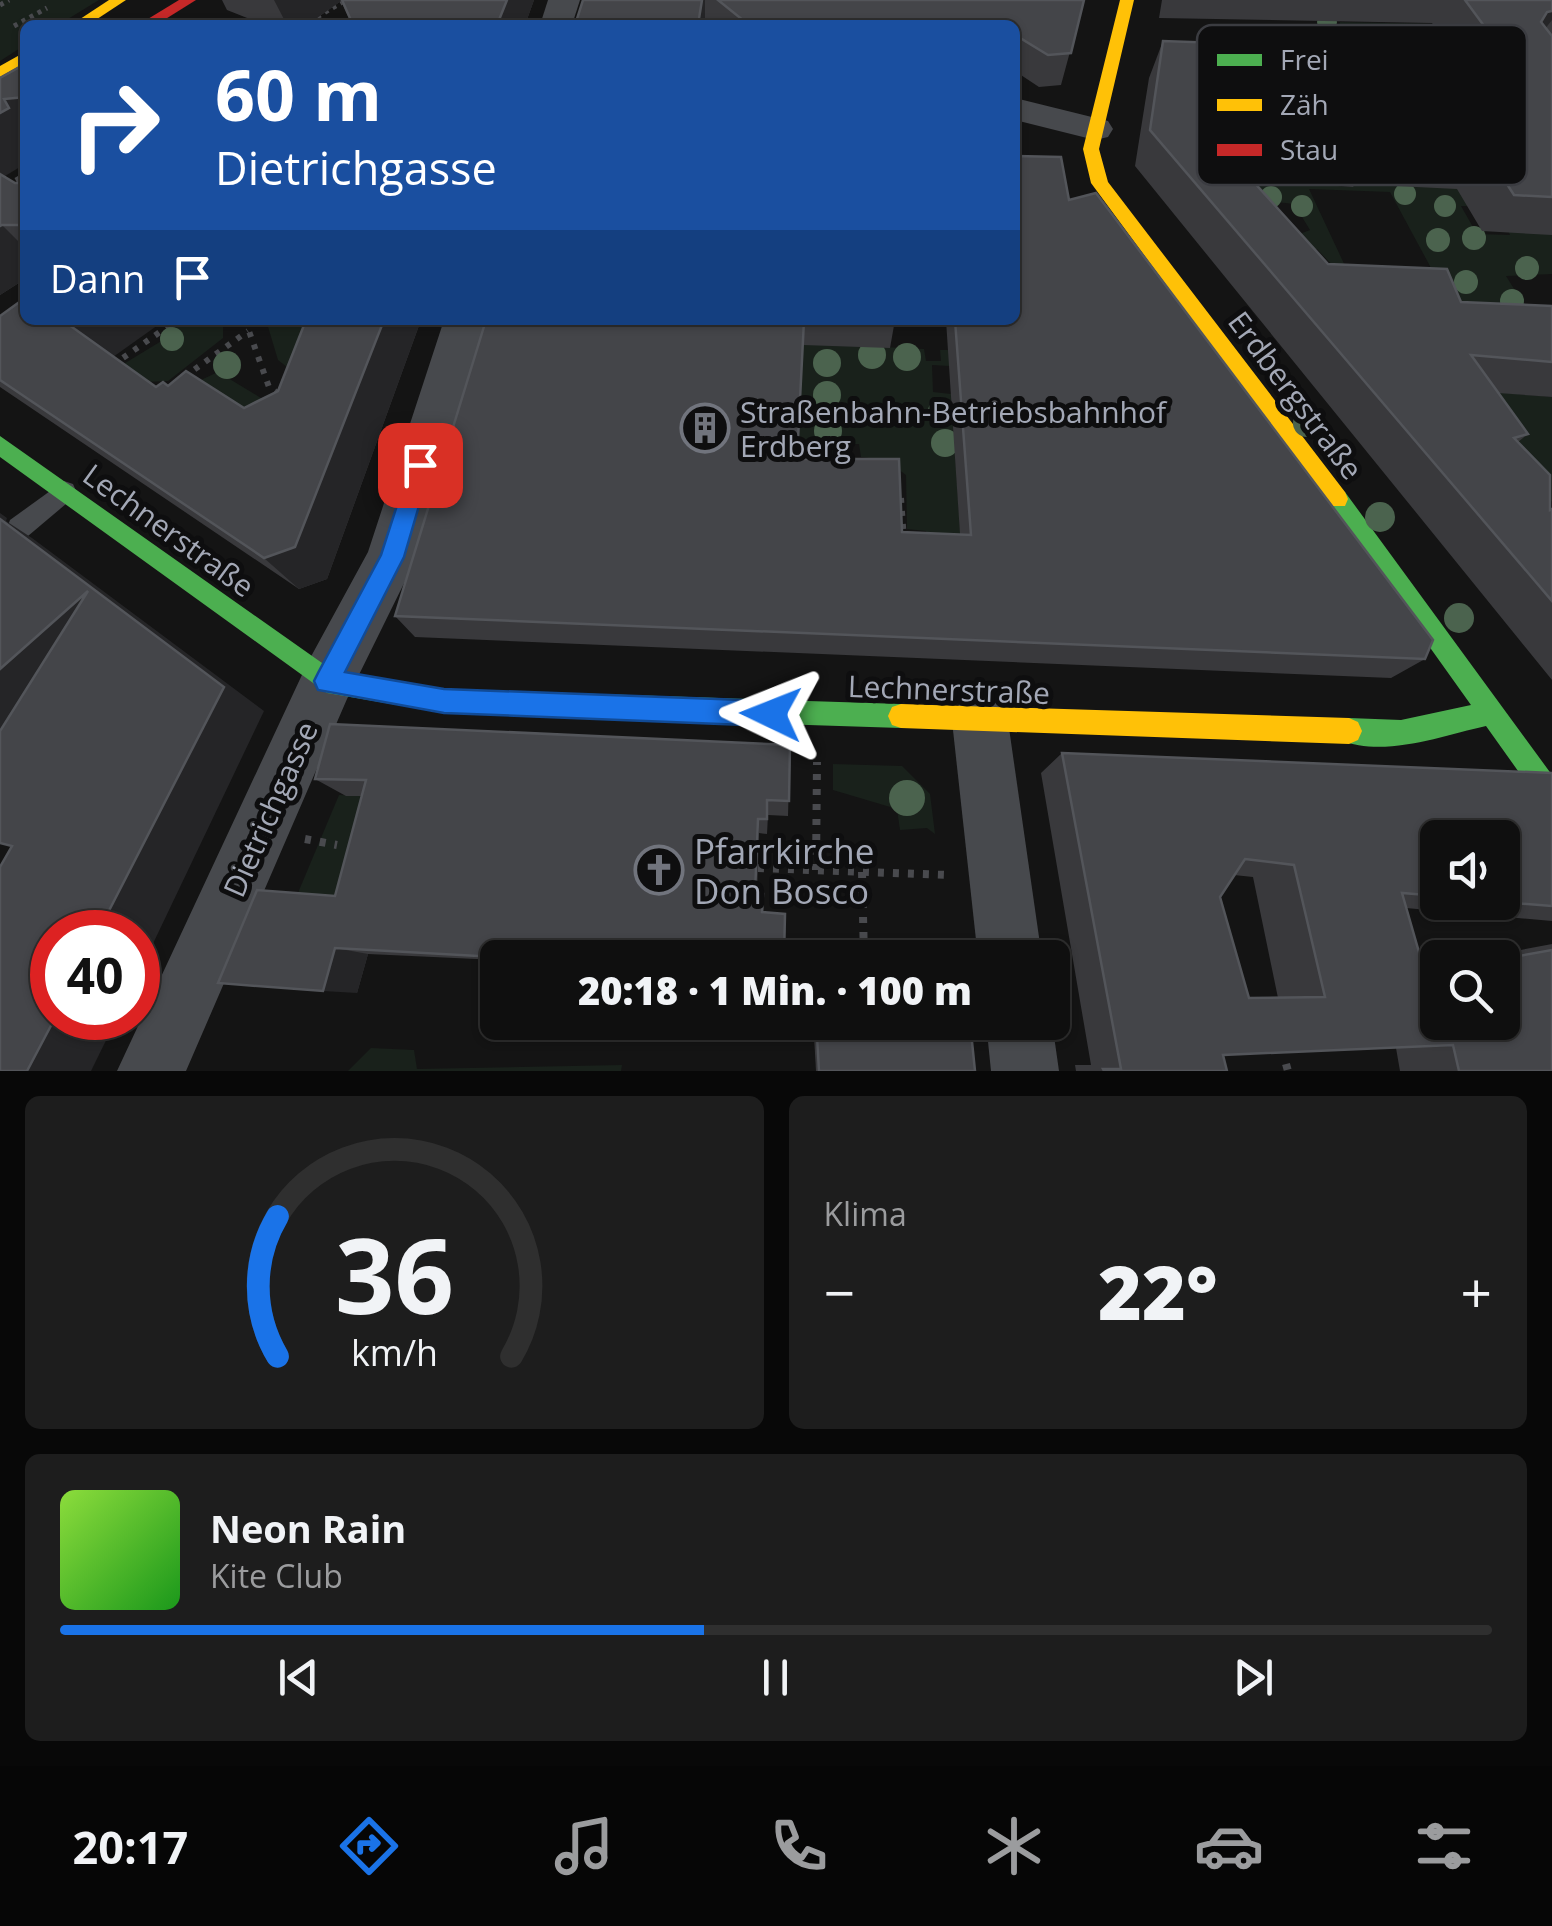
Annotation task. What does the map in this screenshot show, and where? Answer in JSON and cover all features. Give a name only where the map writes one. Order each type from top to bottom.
[{"type":"main road","points":[[86,20],[119,0]]},
{"type":"main road","points":[[153,20],[189,0]]},
{"type":"main road","name":"Erdbergstraße","points":[[1127,0],[1095,129],[1092,164],[1100,182],[1552,798]]},
{"type":"main road","name":"Lechnerstraße","points":[[0,444],[327,681],[444,701],[1401,733],[1492,712]]},
{"type":"street","points":[[1020,110],[1095,129]]},
{"type":"street","name":"Dietrichgasse","points":[[151,1071],[327,681],[392,557],[463,325]]},
{"type":"street","points":[[980,721],[1008,940]]},
{"type":"street","points":[[1021,1040],[1025,1071]]},
{"type":"lane","points":[[19,528],[64,491]]},
{"type":"path","points":[[0,4],[10,0]]},
{"type":"path","points":[[25,20],[61,0]]},
{"type":"path","points":[[313,20],[345,0]]},
{"type":"path","points":[[0,178],[11,186]]},
{"type":"path","points":[[0,190],[20,178]]},
{"type":"path","points":[[126,378],[117,372],[120,360],[170,325]]},
{"type":"path","points":[[246,325],[270,387],[282,396]]},
{"type":"path","points":[[172,386],[248,331]]},
{"type":"path","points":[[104,370],[118,368]]},
{"type":"path","points":[[900,497],[905,556]]},
{"type":"path","points":[[816,870],[817,715]]},
{"type":"path","points":[[319,842],[337,845]]},
{"type":"path","points":[[758,868],[1000,878]]},
{"type":"path","points":[[862,872],[864,940]]},
{"type":"shaded area","points":[[0,0],[99,0],[66,20],[20,20],[20,48],[0,61]]},
{"type":"shaded area","points":[[1340,22],[1436,25],[1339,25]]},
{"type":"shaded area","points":[[1527,169],[1544,193],[1494,206],[1461,206],[1477,234],[1510,235],[1501,216],[1552,228],[1552,274],[1506,276],[1552,349],[1451,305],[1390,192],[1309,189],[1347,270],[1335,268],[1317,249],[1280,258],[1269,246],[1310,230],[1294,204],[1258,200],[1223,185],[1527,185]]},
{"type":"shaded area","points":[[181,325],[223,325],[223,338],[168,381],[145,382],[122,365],[168,337],[165,333]]},
{"type":"shaded area","points":[[268,325],[328,325],[296,374],[278,360]]},
{"type":"shaded area","points":[[803,343],[924,349],[926,361],[941,361],[940,350],[949,350],[949,366],[932,365],[933,392],[951,394],[962,559],[928,557],[926,531],[907,529],[906,475],[886,460],[861,457],[859,444],[842,444],[843,461],[796,502]]},
{"type":"shaded area","points":[[220,365],[234,365],[223,375],[279,409],[269,432],[158,400],[218,372]]},
{"type":"shaded area","points":[[1494,392],[1552,397],[1552,502],[1473,404]]},
{"type":"shaded area","points":[[833,764],[902,766],[930,794],[935,834],[927,828],[900,830],[897,809],[833,790]]},
{"type":"shaded area","points":[[339,795],[394,797],[367,906],[295,900]]},
{"type":"shaded area","points":[[371,1048],[414,1050],[417,1069],[622,1065],[621,1071],[348,1071]]},
{"type":"building","points":[[342,0],[507,0],[499,20],[351,20]]},
{"type":"building","points":[[583,0],[702,0],[699,20],[577,20]]},
{"type":"building","points":[[718,0],[1084,0],[1071,53],[1048,55],[1020,38],[1020,20],[743,20]]},
{"type":"building","points":[[1465,0],[1552,0],[1552,11],[1541,22],[1552,36],[1552,197],[1514,195],[1508,185],[1527,185],[1527,25],[1483,25]]},
{"type":"building","points":[[1163,41],[1197,42],[1197,185],[1256,185],[1328,264],[1447,269],[1461,302],[1552,306],[1552,362],[1471,355],[1528,434],[1514,438],[1550,475],[1552,601],[1150,130]]},
{"type":"building","points":[[20,67],[20,97],[4,99],[9,108],[0,113],[0,78]]},
{"type":"building","points":[[1020,156],[1061,157],[1069,200],[1096,193],[1433,640],[1425,659],[395,616],[484,325],[804,325],[797,459],[899,459],[902,532],[971,535],[955,325],[1020,325]]},
{"type":"building","points":[[0,174],[20,183],[20,225],[0,226]]},
{"type":"building","points":[[20,302],[20,325],[69,325],[156,387],[163,382],[168,386],[186,371],[244,408],[278,391],[304,325],[382,325],[295,547],[264,558],[0,380],[0,316]]},
{"type":"building","points":[[0,519],[224,687],[109,910],[30,910],[30,1040],[43,1040],[27,1071],[0,1071],[0,867],[12,846],[0,843],[0,731],[88,591],[0,669]]},
{"type":"building","points":[[330,724],[790,745],[789,801],[767,800],[767,819],[758,819],[755,894],[763,894],[762,912],[785,914],[784,940],[480,940],[480,956],[335,948],[323,991],[218,983],[257,890],[335,896],[366,780],[315,779]]},
{"type":"building","points":[[1062,753],[1552,773],[1552,906],[1520,903],[1520,820],[1420,820],[1420,894],[1402,893],[1420,956],[1420,1040],[1520,1040],[1520,956],[1552,950],[1552,1071],[1459,1071],[1453,1045],[1223,1055],[1227,1071],[1103,1069],[1121,1069]],"holes":[[[1245,859],[1294,865],[1325,997],[1249,998],[1220,897]]]},
{"type":"building","points":[[817,1040],[972,1040],[975,1071],[819,1071]]},
{"type":"traffic: fast","points":[[0,445],[327,681],[444,701],[901,716]]},
{"type":"traffic: fast","points":[[1337,499],[1552,797]]},
{"type":"traffic: fast","points":[[1349,731],[1401,733],[1493,712]]},
{"type":"traffic: slow","points":[[86,20],[119,0]]},
{"type":"traffic: slow","points":[[1127,0],[1091,149],[1100,183],[1337,499]]},
{"type":"traffic: slow","points":[[0,72],[20,60]]},
{"type":"traffic: slow","points":[[901,716],[1349,731]]},
{"type":"traffic: jam","points":[[154,20],[189,0]]},
{"type":"place","name":"Straßenbahn-Betriebsbahnhof Erdberg","points":[[705,428]]},
{"type":"place","name":"Pfarrkirche Don Bosco","points":[[659,870]]},
{"type":"route","points":[[420,465],[392,557],[327,681],[444,701],[771,714]]}]
